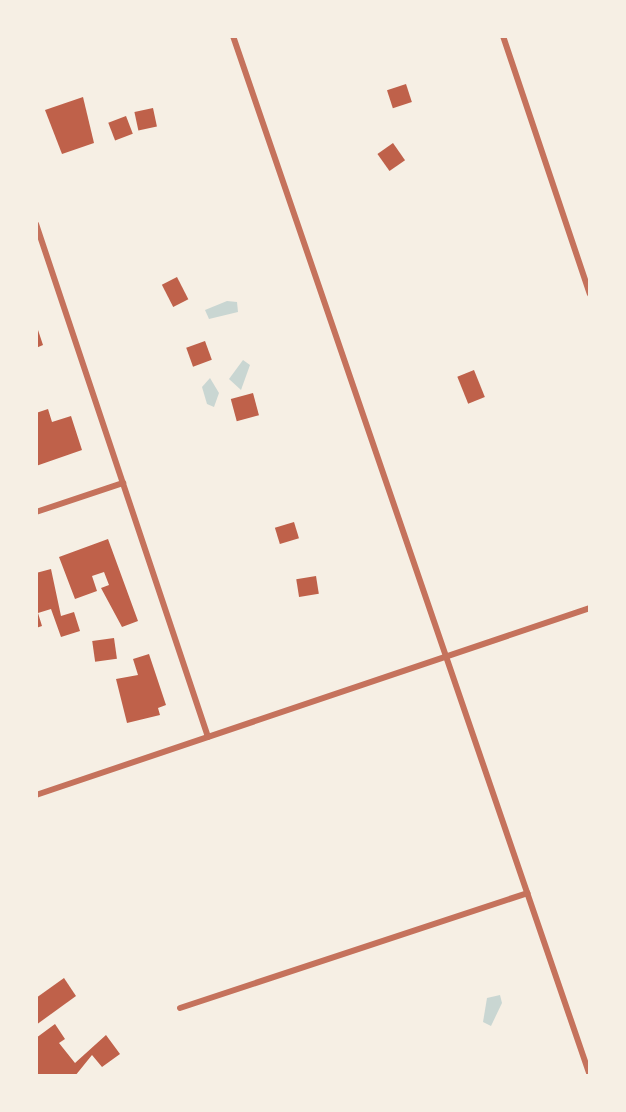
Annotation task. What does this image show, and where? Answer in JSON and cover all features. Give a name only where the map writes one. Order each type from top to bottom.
[{"type":"street","points":[[233,36],[590,1076]]},
{"type":"street","points":[[502,36],[590,294]]},
{"type":"street","points":[[36,224],[208,737]]},
{"type":"street","points":[[36,512],[123,483]]},
{"type":"street","points":[[36,795],[590,608]]},
{"type":"street","points":[[180,1008],[527,893]]},
{"type":"shaded area","points":[[227,301],[237,302],[238,312],[209,319],[205,310]]},
{"type":"shaded area","points":[[243,360],[250,365],[241,390],[229,379]]},
{"type":"shaded area","points":[[210,378],[219,393],[214,407],[207,404],[202,387]]},
{"type":"shaded area","points":[[500,995],[502,1003],[491,1026],[483,1022],[487,998]]},
{"type":"building","points":[[406,84],[412,102],[393,108],[387,90]]},
{"type":"building","points":[[83,97],[94,143],[62,154],[45,110]]},
{"type":"building","points":[[153,108],[157,127],[138,131],[134,112]]},
{"type":"building","points":[[126,116],[133,134],[115,141],[108,123]]},
{"type":"building","points":[[393,143],[405,160],[389,171],[377,154]]},
{"type":"building","points":[[177,277],[188,299],[173,307],[162,285]]},
{"type":"building","points":[[36,324],[43,345],[36,348]]},
{"type":"building","points":[[205,341],[212,360],[193,367],[186,348]]},
{"type":"building","points":[[474,370],[485,397],[468,404],[457,377]]},
{"type":"building","points":[[253,393],[259,415],[237,421],[231,399]]},
{"type":"building","points":[[48,409],[52,422],[71,416],[82,450],[36,466],[36,413]]},
{"type":"building","points":[[294,522],[299,538],[280,544],[275,528]]},
{"type":"building","points":[[108,539],[138,621],[122,627],[101,588],[109,585],[104,572],[92,576],[97,591],[75,599],[59,557]]},
{"type":"building","points":[[51,569],[61,616],[74,612],[80,631],[61,637],[51,609],[38,613],[42,626],[36,628],[36,573]]},
{"type":"building","points":[[316,576],[319,594],[299,597],[296,579]]},
{"type":"building","points":[[114,638],[117,659],[95,662],[92,641]]},
{"type":"building","points":[[149,654],[166,705],[158,708],[160,715],[127,723],[116,679],[138,675],[133,659]]},
{"type":"building","points":[[64,978],[76,996],[36,1025],[36,998]]},
{"type":"building","points":[[55,1024],[65,1039],[59,1043],[75,1063],[106,1035],[120,1054],[102,1067],[92,1055],[75,1076],[38,1076],[36,1038]]}]
